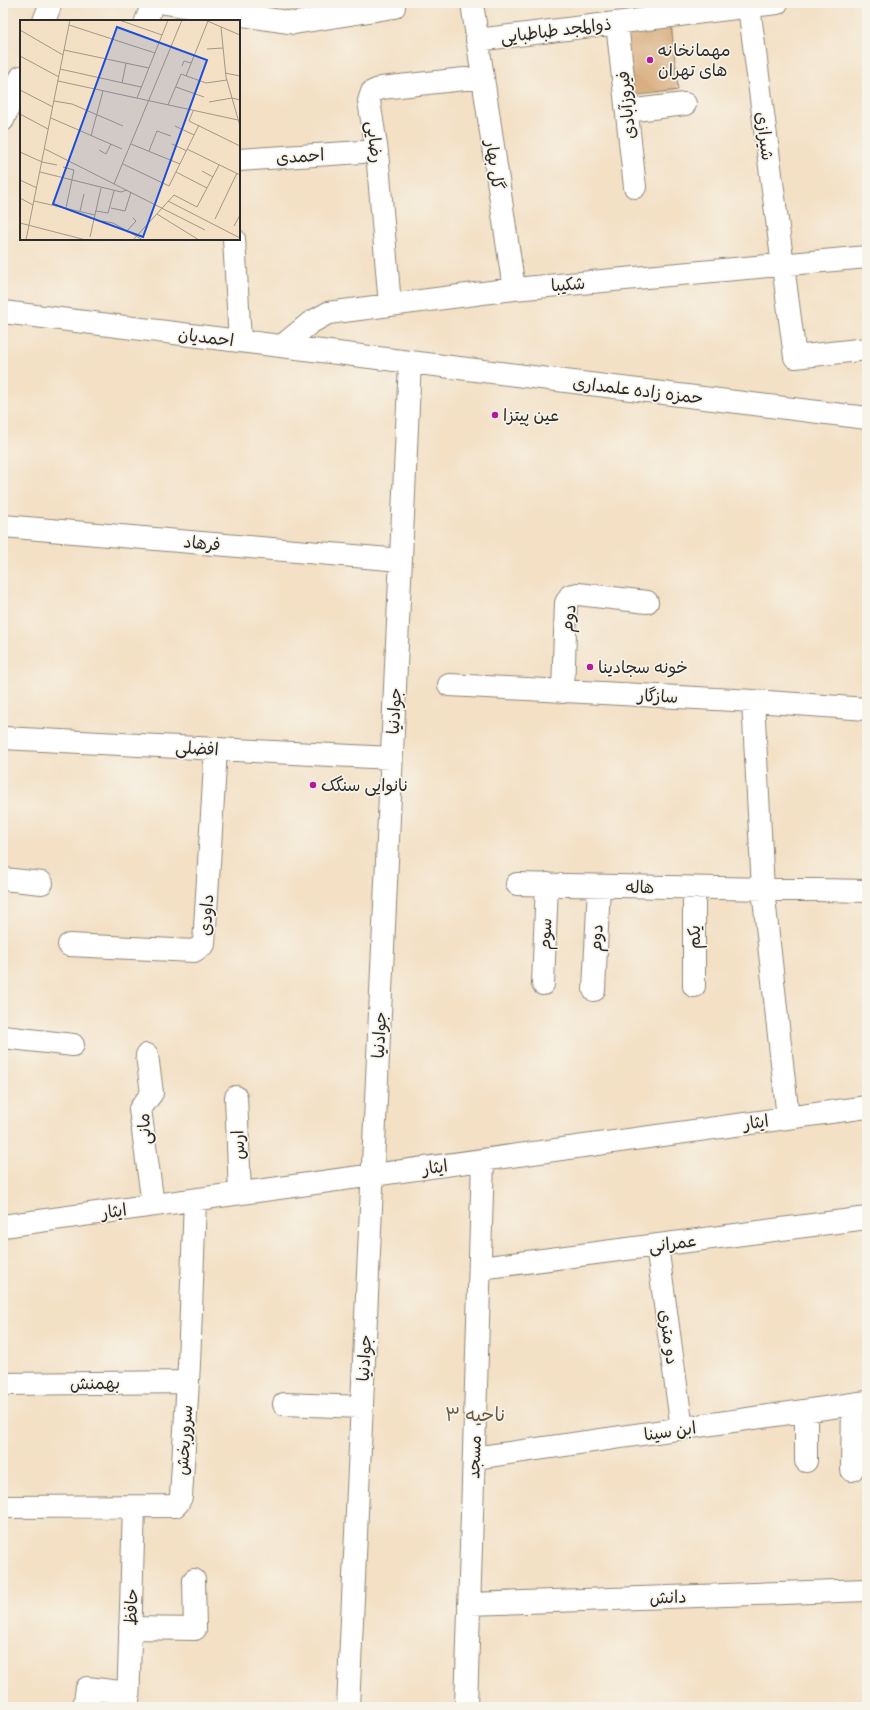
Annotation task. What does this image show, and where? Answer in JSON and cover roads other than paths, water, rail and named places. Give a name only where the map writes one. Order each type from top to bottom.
[{"type":"street","points":[[44,20],[51,3]]},
{"type":"street","points":[[146,20],[153,3]]},
{"type":"street","points":[[165,3],[294,23],[325,10],[394,7]]},
{"type":"street","name":"گل بهار","points":[[472,3],[514,289]]},
{"type":"street","name":"ذوالمجد طباطبایی","points":[[477,40],[777,3]]},
{"type":"street","name":"شیرازی","points":[[749,6],[795,357],[867,349]]},
{"type":"street","name":"فیروزآبادی","points":[[617,23],[635,187]]},
{"type":"street","name":"رضایی","points":[[390,305],[377,152],[369,101],[372,92],[380,88],[483,78]]},
{"type":"street","points":[[3,120],[20,79]]},
{"type":"street","points":[[627,111],[685,104]]},
{"type":"street","name":"احمدی","points":[[240,160],[362,152]]},
{"type":"street","points":[[234,240],[240,341]]},
{"type":"street","name":"شکیبا","points":[[282,346],[310,323],[328,313],[514,289],[867,257]]},
{"type":"street","name":"احمدیان","points":[[3,312],[410,362]]},
{"type":"street","name":"حمزه زاده علمداری","points":[[410,362],[867,418]]},
{"type":"street","name":"جوادنیا","points":[[348,1707],[410,362]]},
{"type":"street","name":"فرهاد","points":[[3,526],[400,560]]},
{"type":"street","name":"دوم","points":[[563,692],[566,603],[570,596],[578,594],[647,602]]},
{"type":"street","name":"سازگار","points":[[449,685],[753,701],[867,709]]},
{"type":"street","points":[[753,701],[763,889],[788,1118]]},
{"type":"street","name":"افضلی","points":[[3,738],[391,758]]},
{"type":"street","name":"داودی","points":[[69,945],[194,951],[204,944],[216,749]]},
{"type":"street","points":[[3,879],[42,883]]},
{"type":"street","name":"هاله","points":[[516,884],[867,891]]},
{"type":"street","name":"سوم","points":[[543,984],[547,884]]},
{"type":"street","name":"دوم","points":[[594,990],[599,886]]},
{"type":"street","name":"یکم","points":[[694,888],[694,986]]},
{"type":"street","points":[[3,1037],[73,1045]]},
{"type":"street","name":"مانی","points":[[147,1055],[152,1093],[140,1109],[153,1205]]},
{"type":"street","name":"ارس","points":[[236,1098],[240,1193]]},
{"type":"street","name":"ایثار","points":[[3,1226],[867,1107]]},
{"type":"street","name":"مسجد","points":[[466,1707],[483,1160]]},
{"type":"street","name":"سروربخش","points":[[3,1507],[134,1507],[175,1506],[178,1503],[181,1497],[188,1382],[195,1200]]},
{"type":"street","name":"عمرانی","points":[[480,1268],[867,1218]]},
{"type":"street","name":"دو متری","points":[[657,1246],[682,1429]]},
{"type":"street","name":"بهمنش","points":[[3,1384],[188,1382]]},
{"type":"street","points":[[852,1470],[860,1403]]},
{"type":"street","name":"ابن سینا","points":[[474,1458],[860,1403]]},
{"type":"street","points":[[284,1404],[362,1407]]},
{"type":"street","points":[[806,1411],[806,1461]]},
{"type":"street","name":"حافظ","points":[[128,1700],[134,1507]]},
{"type":"street","points":[[130,1628],[195,1629],[194,1580]]},
{"type":"street","name":"دانش","points":[[469,1604],[867,1590]]},
{"type":"street","points":[[84,1707],[87,1688],[128,1700]]},
{"type":"place","name":"مهمانخانه های تهران","points":[[650,60]]},
{"type":"place","name":"عین پیتزا","points":[[495,415]]},
{"type":"place","name":"خونه سجادینا","points":[[590,667]]},
{"type":"place","name":"نانوایی سنگک","points":[[313,785]]},
{"type":"district","name":"ناحیه ۳","points":[[475,1414]]}]
